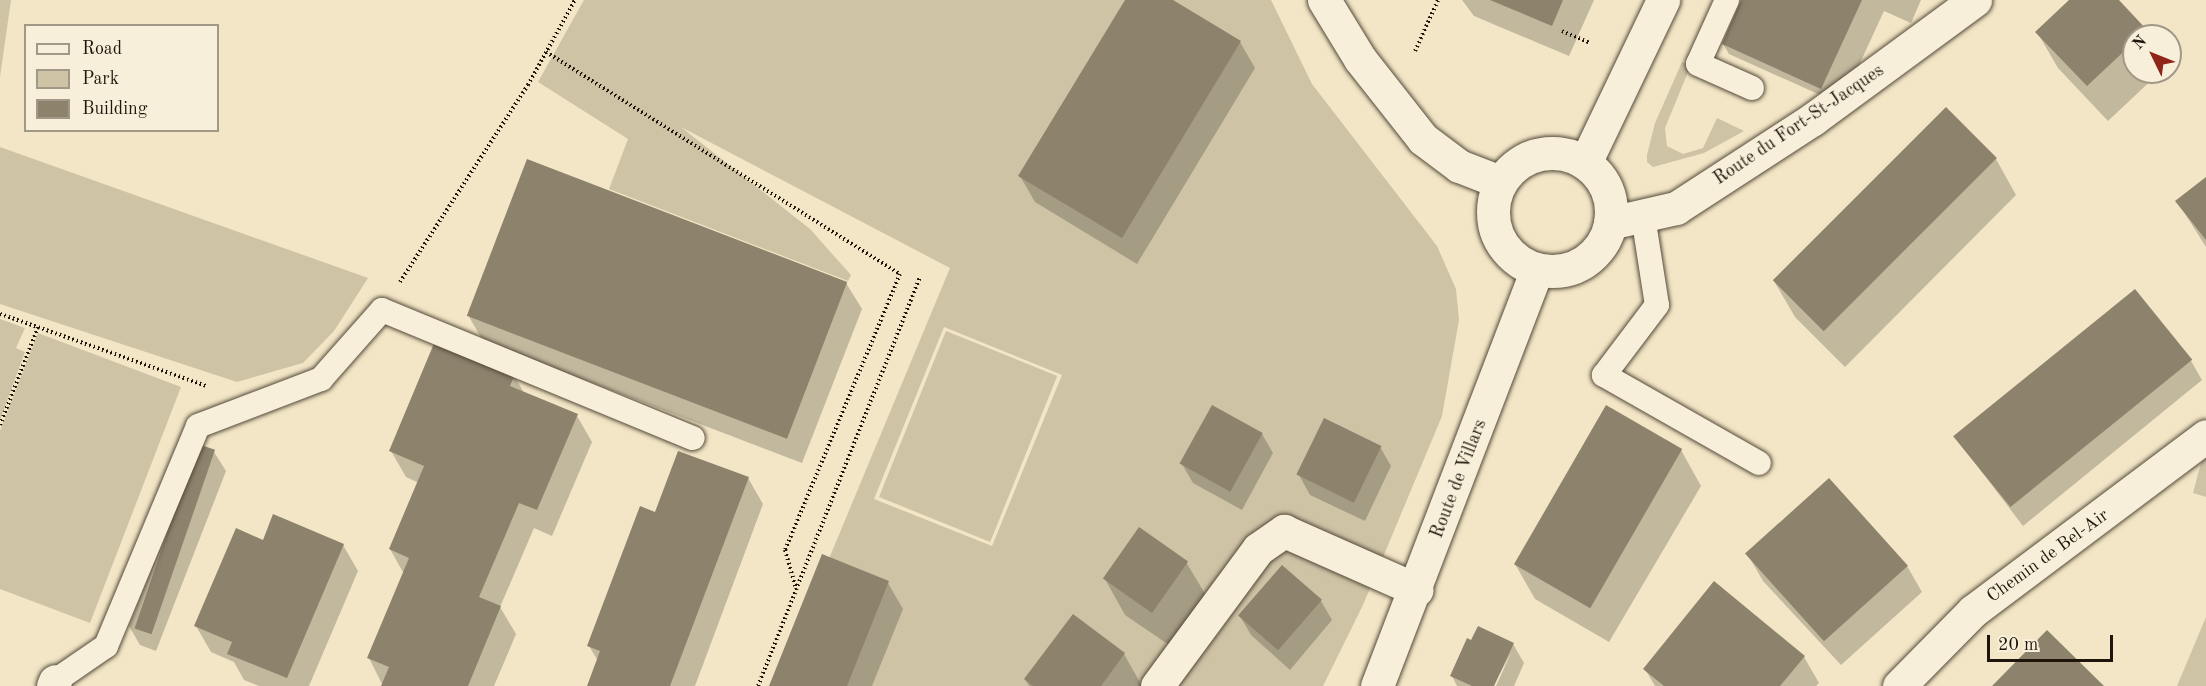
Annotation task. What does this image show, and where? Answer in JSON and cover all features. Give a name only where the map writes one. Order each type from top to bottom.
[{"type":"street","points":[[1324,0],[1360,59],[1424,139],[1459,166],[1500,182]]},
{"type":"street","points":[[1585,163],[1663,0]]},
{"type":"street","name":"Route du Fort-St-Jacques","points":[[1610,223],[1676,208],[1794,132],[1976,0]]},
{"type":"street","points":[[1549,153],[1568,155],[1585,163],[1607,189],[1610,223],[1600,246],[1584,262],[1562,271],[1538,270],[1513,258],[1497,235],[1492,208],[1500,182],[1530,157],[1549,153]]},
{"type":"street","name":"Route de Villars","points":[[1377,686],[1417,590],[1538,270]]},
{"type":"street","name":"Chemin de Bel-Air","points":[[1899,686],[1973,611],[2206,436]]},
{"type":"street","points":[[1157,686],[1258,549],[1284,531],[1417,590]]},
{"type":"lane","points":[[1727,0],[1698,64],[1752,88]]},
{"type":"lane","points":[[1643,216],[1657,305],[1604,375],[1759,463]]},
{"type":"lane","points":[[54,684],[106,646],[198,426],[321,379],[382,310],[693,438]]},
{"type":"path","points":[[382,310],[546,52],[574,0]]},
{"type":"path","points":[[1415,51],[1438,0]]},
{"type":"path","points":[[1562,31],[1590,43]]},
{"type":"path","points":[[546,52],[900,274],[785,550],[796,588]]},
{"type":"path","points":[[758,686],[920,277]]},
{"type":"path","points":[[0,314],[213,388],[225,416]]},
{"type":"path","points":[[0,425],[38,327]]},
{"type":"green space","points":[[0,0],[11,0],[0,77]]},
{"type":"green space","points":[[584,0],[1271,0],[1312,84],[1437,246],[1456,289],[1459,320],[1442,416],[1363,605],[1323,686],[776,686],[950,268],[681,127],[810,229],[851,275],[848,281],[609,189],[628,139],[538,82]],"holes":[[[944,327],[1062,375],[992,546],[874,499]]]},
{"type":"green space","points":[[1682,62],[1691,65],[1665,128],[1667,146],[1683,154],[1703,148],[1717,118],[1744,131],[1704,153],[1653,167],[1647,162],[1647,155],[1655,123]]},
{"type":"green space","points":[[0,147],[368,278],[334,331],[303,363],[237,382],[0,304]]},
{"type":"green space","points":[[0,319],[25,328],[16,348],[25,352],[0,420]]},
{"type":"green space","points":[[946,331],[1057,376],[990,542],[879,497]]},
{"type":"green space","points":[[38,333],[181,387],[90,623],[0,589],[0,431]]},
{"type":"green space","points":[[2206,458],[2206,497],[2193,493],[2201,463]]},
{"type":"green space","points":[[2206,617],[2206,686],[2177,686]]},
{"type":"building","points":[[1125,0],[1173,0],[1241,41],[1122,238],[1018,176]]},
{"type":"building","points":[[1490,0],[1563,0],[1552,26]]},
{"type":"building","points":[[1741,0],[1862,0],[1821,89],[1722,44]]},
{"type":"building","points":[[2069,0],[2119,0],[2141,24],[2122,24],[2122,53],[2087,86],[2035,32]]},
{"type":"building","points":[[1946,107],[1997,158],[1824,331],[1773,280]]},
{"type":"building","points":[[527,159],[847,282],[787,439],[467,316]]},
{"type":"building","points":[[2206,177],[2206,240],[2175,201]]},
{"type":"building","points":[[2135,289],[2192,360],[2010,507],[1953,436]]},
{"type":"building","points":[[435,341],[515,374],[510,386],[578,414],[537,510],[519,503],[479,597],[501,606],[468,686],[381,686],[389,667],[367,658],[409,558],[389,549],[424,466],[389,451]]},
{"type":"building","points":[[1212,405],[1263,433],[1230,492],[1180,464]]},
{"type":"building","points":[[1606,405],[1682,449],[1590,608],[1514,564]]},
{"type":"building","points":[[1324,418],[1382,446],[1354,503],[1296,475]]},
{"type":"building","points":[[198,444],[215,450],[152,634],[135,628]]},
{"type":"building","points":[[678,451],[749,477],[670,686],[587,686],[600,651],[587,646],[640,506],[655,512]]},
{"type":"building","points":[[1829,478],[1908,566],[1824,641],[1745,554]]},
{"type":"building","points":[[273,514],[344,544],[287,678],[227,654],[232,642],[194,626],[236,528],[263,540]]},
{"type":"building","points":[[1139,527],[1188,561],[1152,613],[1103,579]]},
{"type":"building","points":[[822,554],[889,581],[847,686],[769,686]]},
{"type":"building","points":[[1282,565],[1322,600],[1278,650],[1238,616]]},
{"type":"building","points":[[1714,581],[1805,656],[1780,686],[1664,686],[1643,669]]},
{"type":"building","points":[[1073,614],[1125,653],[1101,686],[1033,686],[1024,679]]},
{"type":"building","points":[[1478,626],[1514,643],[1494,686],[1472,686],[1450,676],[1467,638],[1471,640]]},
{"type":"building","points":[[2047,630],[2104,686],[1992,686]]}]
